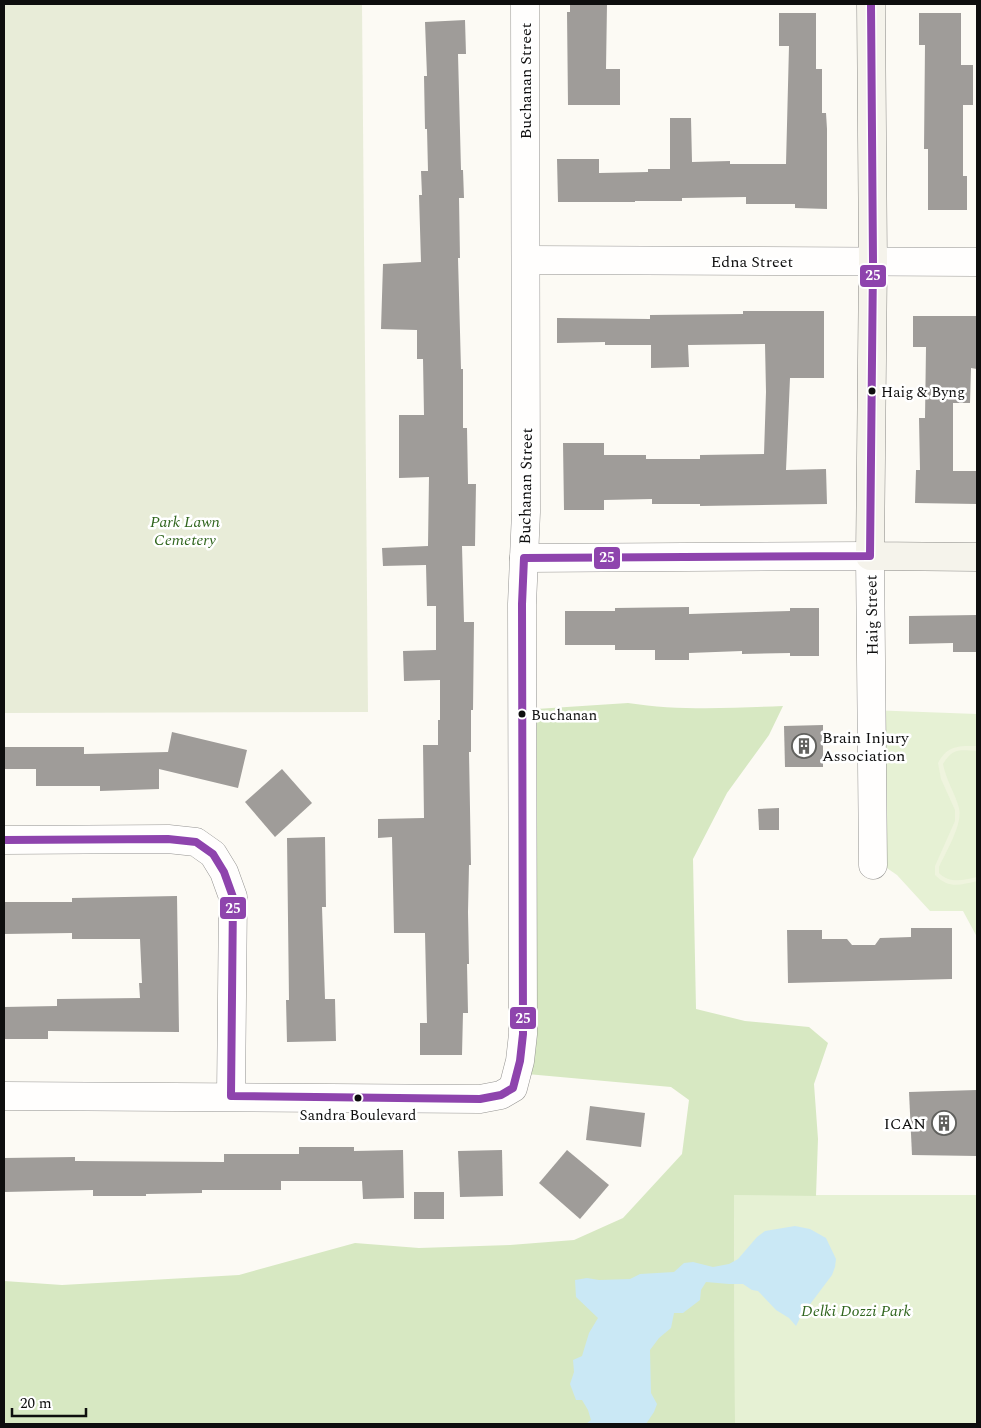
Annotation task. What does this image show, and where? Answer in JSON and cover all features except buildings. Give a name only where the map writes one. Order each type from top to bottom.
[{"type":"street","name":"Buchanan Street","points":[[230,1096],[480,1098],[501,1096],[513,1088],[520,1061],[523,1034],[522,604],[526,512],[524,4]]},
{"type":"street","name":"Haig Street","points":[[871,4],[873,262],[870,556],[874,866]]},
{"type":"street","name":"Edna Street","points":[[526,260],[977,262]]},
{"type":"street","points":[[524,558],[977,557]]},
{"type":"street","points":[[4,840],[168,840],[196,842],[213,854],[224,872],[233,897],[230,1096],[4,1096]]},
{"type":"green space","name":"Park Lawn Cemetery","points":[[4,4],[362,4],[368,712],[4,713]]},
{"type":"green space","points":[[628,703],[686,708],[783,706],[769,735],[727,793],[693,859],[696,1009],[745,1021],[809,1027],[828,1043],[814,1084],[818,1139],[816,1196],[734,1195],[735,1424],[4,1424],[4,1281],[62,1285],[239,1275],[355,1243],[419,1248],[510,1245],[574,1240],[623,1218],[682,1154],[689,1100],[671,1087],[516,1073],[521,710]]},
{"type":"green space","points":[[869,710],[977,714],[977,937],[963,911],[930,911],[897,875],[881,864]]},
{"type":"green space","points":[[965,746],[977,746],[977,751],[957,751],[950,755],[943,764],[960,815],[953,838],[939,867],[939,873],[952,880],[977,877],[977,881],[955,885],[945,882],[935,875],[935,866],[955,821],[955,810],[941,779],[938,763],[948,750]]},
{"type":"green space","name":"Delki Dozzi Park","points":[[734,1195],[977,1195],[977,1424],[735,1424]]},
{"type":"water","points":[[795,1226],[810,1229],[826,1238],[836,1259],[832,1275],[803,1312],[796,1326],[789,1318],[776,1310],[758,1291],[752,1290],[743,1284],[706,1282],[701,1290],[700,1300],[683,1313],[674,1313],[671,1328],[659,1338],[650,1350],[651,1393],[657,1404],[646,1424],[586,1424],[591,1420],[588,1410],[582,1400],[576,1400],[570,1384],[574,1372],[573,1360],[582,1356],[589,1333],[598,1318],[576,1297],[575,1280],[587,1278],[599,1280],[630,1279],[640,1274],[674,1272],[684,1263],[693,1262],[713,1267],[729,1264],[738,1259],[757,1237],[765,1231]]},
{"type":"transit line","name":"25","points":[[4,840],[168,839],[196,842],[213,854],[224,872],[233,897],[231,1096],[480,1099],[501,1095],[513,1088],[520,1061],[523,1034],[522,604],[524,558],[870,556],[873,262],[871,4]]},
{"type":"place","name":"Haig & Byng","points":[[872,391]]},
{"type":"place","name":"Buchanan","points":[[522,714]]},
{"type":"place","name":"Brain Injury Association","points":[[804,746]]},
{"type":"place","name":"Sandra Boulevard","points":[[358,1098]]},
{"type":"place","name":"ICAN","points":[[944,1123]]}]
